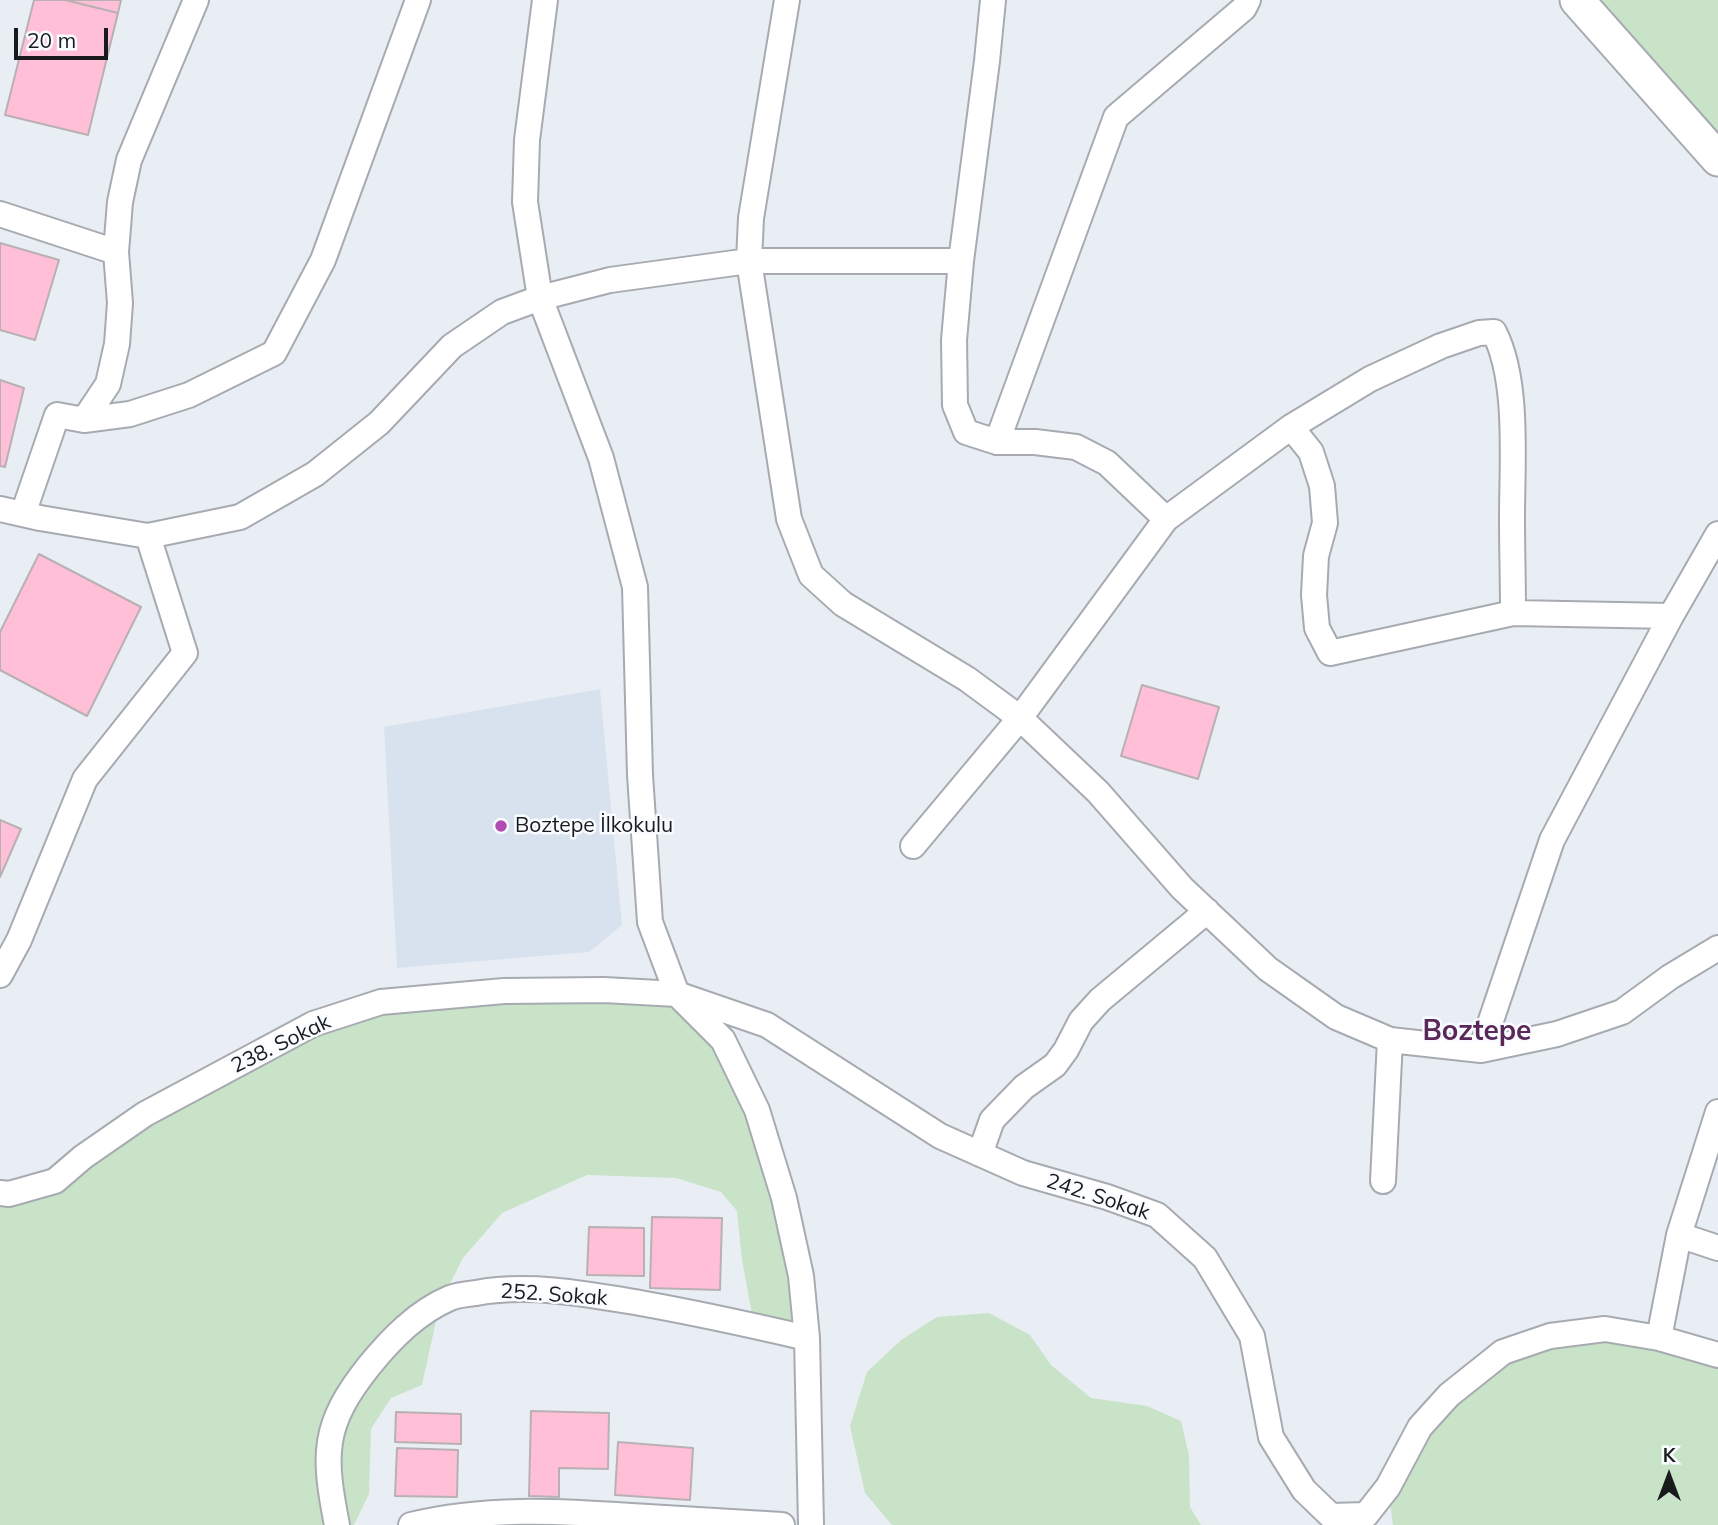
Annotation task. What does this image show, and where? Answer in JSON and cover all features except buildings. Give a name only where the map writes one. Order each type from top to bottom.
[{"type":"main road","points":[[1577,0],[1718,159]]},
{"type":"street","points":[[84,420],[108,384],[117,344],[120,303],[116,252],[120,202],[129,160],[196,0]]},
{"type":"street","points":[[418,0],[323,260],[274,353],[189,395],[130,414],[84,420],[58,415],[12,511],[148,536],[240,517],[315,474],[379,423],[452,346],[502,312],[540,298],[610,279],[750,261],[961,261]]},
{"type":"street","points":[[545,0],[527,140],[524,202],[540,298],[601,458],[635,587],[640,775],[650,922],[677,994],[723,1040],[757,1110],[784,1198],[801,1276],[807,1338],[811,1525]]},
{"type":"street","points":[[787,0],[751,218],[750,261],[789,520],[811,575],[843,604],[967,679],[1020,718],[1098,792],[1182,888],[1268,969],[1336,1017],[1390,1040],[1481,1051],[1557,1034],[1622,1012],[1670,977],[1718,948]]},
{"type":"street","points":[[993,0],[961,261],[954,340],[955,405],[965,432],[997,442],[1035,442],[1076,447],[1107,463],[1166,519]]},
{"type":"street","points":[[997,442],[1116,117],[1244,8],[1248,0]]},
{"type":"street","points":[[0,214],[116,252]]},
{"type":"street","points":[[913,846],[1020,718],[1166,519],[1291,427],[1370,379],[1441,346],[1479,333],[1494,332],[1501,345],[1509,386],[1513,448],[1513,613]]},
{"type":"street","points":[[1291,427],[1311,452],[1322,486],[1325,523],[1315,556],[1314,595],[1317,628],[1329,653],[1513,613],[1671,616]]},
{"type":"street","points":[[1481,1051],[1552,840],[1671,616],[1718,534]]},
{"type":"street","points":[[0,975],[10,936],[85,779],[185,653],[148,536]]},
{"type":"street","points":[[980,1154],[992,1120],[1024,1087],[1055,1065],[1066,1051],[1081,1021],[1100,1000],[1207,911]]},
{"type":"street","name":"238. Sokak","points":[[0,1193],[9,1194],[55,1181],[83,1157],[145,1114],[313,1024],[381,1002],[504,991],[604,990],[677,994]]},
{"type":"street","name":"242. Sokak","points":[[677,994],[767,1025],[940,1136],[1023,1173],[1107,1197],[1157,1215],[1205,1258],[1252,1336],[1271,1437],[1304,1490],[1331,1516],[1366,1515],[1388,1487],[1420,1427],[1449,1395],[1503,1352],[1550,1336],[1605,1329],[1659,1338],[1718,1355]]},
{"type":"street","points":[[1383,1181],[1390,1040]]},
{"type":"street","points":[[1659,1338],[1679,1235],[1718,1112]]},
{"type":"street","points":[[1679,1235],[1718,1248]]},
{"type":"street","name":"252. Sokak","points":[[337,1525],[328,1476],[328,1440],[339,1408],[384,1347],[418,1316],[451,1297],[488,1290],[532,1289],[604,1297],[730,1320],[807,1338]]},
{"type":"street","points":[[411,1525],[442,1517],[571,1512],[782,1525]]},
{"type":"shaded area","name":"Boztepe İlkokulu","points":[[600,689],[622,925],[589,952],[397,968],[384,727]]},
{"type":"green space","points":[[1577,0],[1718,0],[1718,159]]},
{"type":"green space","points":[[677,994],[757,1110],[807,1338],[754,1325],[742,1260],[737,1211],[721,1192],[676,1178],[587,1175],[502,1213],[463,1258],[440,1303],[422,1385],[391,1398],[371,1429],[369,1494],[354,1525],[0,1525],[0,1193],[83,1157],[381,1002]]},
{"type":"green space","points":[[989,1313],[1030,1335],[1051,1365],[1091,1398],[1147,1406],[1181,1421],[1189,1455],[1190,1507],[1201,1525],[892,1525],[865,1493],[850,1426],[867,1372],[901,1340],[937,1317]]},
{"type":"green space","points":[[1605,1329],[1718,1355],[1718,1525],[1393,1525],[1388,1487],[1420,1427],[1503,1352]]},
{"type":"place","name":"Boztepe İlkokulu","points":[[501,826]]},
{"type":"district","name":"Boztepe","points":[[1477,1032]]}]
